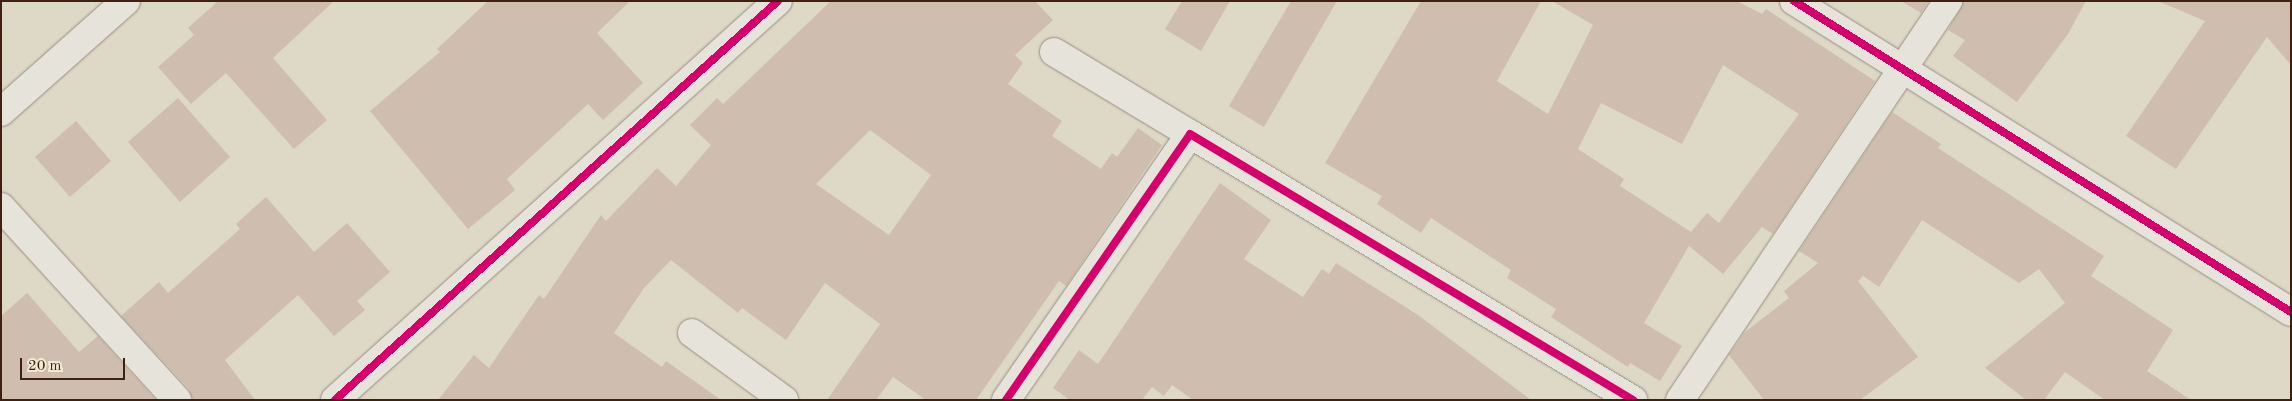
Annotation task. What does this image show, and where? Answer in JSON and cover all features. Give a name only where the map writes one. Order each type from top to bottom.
[{"type":"street","points":[[1,112],[126,1]]},
{"type":"street","points":[[335,400],[778,1]]},
{"type":"street","points":[[1794,1],[2291,312]]},
{"type":"street","points":[[1680,400],[1900,67],[1948,1]]},
{"type":"street","points":[[1054,52],[1633,400]]},
{"type":"street","points":[[1006,400],[1190,134]]},
{"type":"street","points":[[1,207],[177,400]]},
{"type":"street","points":[[692,334],[784,400]]},
{"type":"building","points":[[218,1],[334,1],[273,58],[327,120],[294,149],[226,73],[191,104],[158,67],[194,35],[188,28]]},
{"type":"building","points":[[488,1],[630,1],[597,33],[643,83],[603,120],[588,104],[507,179],[515,190],[468,229],[370,111],[440,52],[437,49]]},
{"type":"building","points":[[831,1],[1035,1],[1053,20],[1015,55],[1023,63],[1008,84],[1062,121],[1052,136],[1101,169],[1112,153],[1117,157],[1138,128],[1162,145],[1066,286],[1059,281],[976,400],[926,400],[893,377],[876,400],[827,400],[880,324],[825,283],[786,340],[742,308],[738,313],[671,260],[644,288],[614,333],[662,367],[666,361],[721,400],[438,400],[474,355],[489,368],[539,295],[544,299],[601,215],[606,221],[657,168],[676,186],[711,145],[690,125],[717,98],[723,104]],"holes":[[[870,130],[931,175],[889,235],[816,184]]]},
{"type":"building","points":[[1182,1],[1230,1],[1201,51],[1165,29]]},
{"type":"building","points":[[1291,1],[1337,1],[1264,127],[1229,106]]},
{"type":"building","points":[[1421,1],[1541,1],[1497,81],[1548,114],[1593,25],[1552,1],[1737,1],[1762,14],[1766,9],[1875,81],[1773,234],[1762,227],[1723,274],[1689,246],[1644,323],[1682,346],[1660,381],[1630,363],[1628,367],[1551,317],[1556,309],[1507,278],[1511,270],[1431,218],[1421,233],[1377,204],[1382,196],[1325,163]],"holes":[[[1723,65],[1799,114],[1719,223],[1707,213],[1691,232],[1620,186],[1624,179],[1578,149],[1601,103],[1682,144]]]},
{"type":"building","points":[[1901,1],[1929,1],[1921,13]]},
{"type":"building","points":[[1964,1],[2086,1],[2068,34],[2017,102],[1953,56],[1965,40],[1948,30]]},
{"type":"building","points":[[2158,1],[2291,1],[2291,65],[2267,37],[2176,169],[2126,136],[2205,21]]},
{"type":"building","points":[[178,98],[230,157],[180,202],[128,142]]},
{"type":"building","points":[[1892,112],[1941,144],[1938,148],[2104,256],[2091,276],[2173,330],[2147,371],[2191,400],[2105,400],[2065,372],[2044,400],[2026,400],[1985,368],[2065,303],[2039,269],[2019,283],[1922,220],[1879,287],[1863,276],[1858,281],[1918,357],[1860,400],[1764,400],[1729,355],[1745,332],[1789,298],[1784,291],[1818,263],[1799,251]]},
{"type":"building","points":[[76,121],[111,161],[70,197],[35,157]]},
{"type":"building","points":[[1220,183],[1271,220],[1244,259],[1303,297],[1322,269],[1329,274],[1336,263],[1418,315],[1531,400],[1193,400],[1172,385],[1164,396],[1152,387],[1142,400],[1070,400],[1053,388],[1079,350],[1098,364]]},
{"type":"building","points":[[266,197],[314,252],[347,223],[390,272],[357,301],[365,310],[334,336],[298,295],[225,360],[255,400],[192,400],[189,389],[121,316],[159,282],[168,293],[240,229],[236,224]]},
{"type":"building","points":[[27,293],[79,352],[98,336],[156,400],[1,400],[1,316]]},
{"type":"cycle path","points":[[335,400],[778,1]]},
{"type":"cycle path","points":[[1794,1],[2291,312]]},
{"type":"cycle path","points":[[1006,400],[1190,134],[1633,400]]}]
